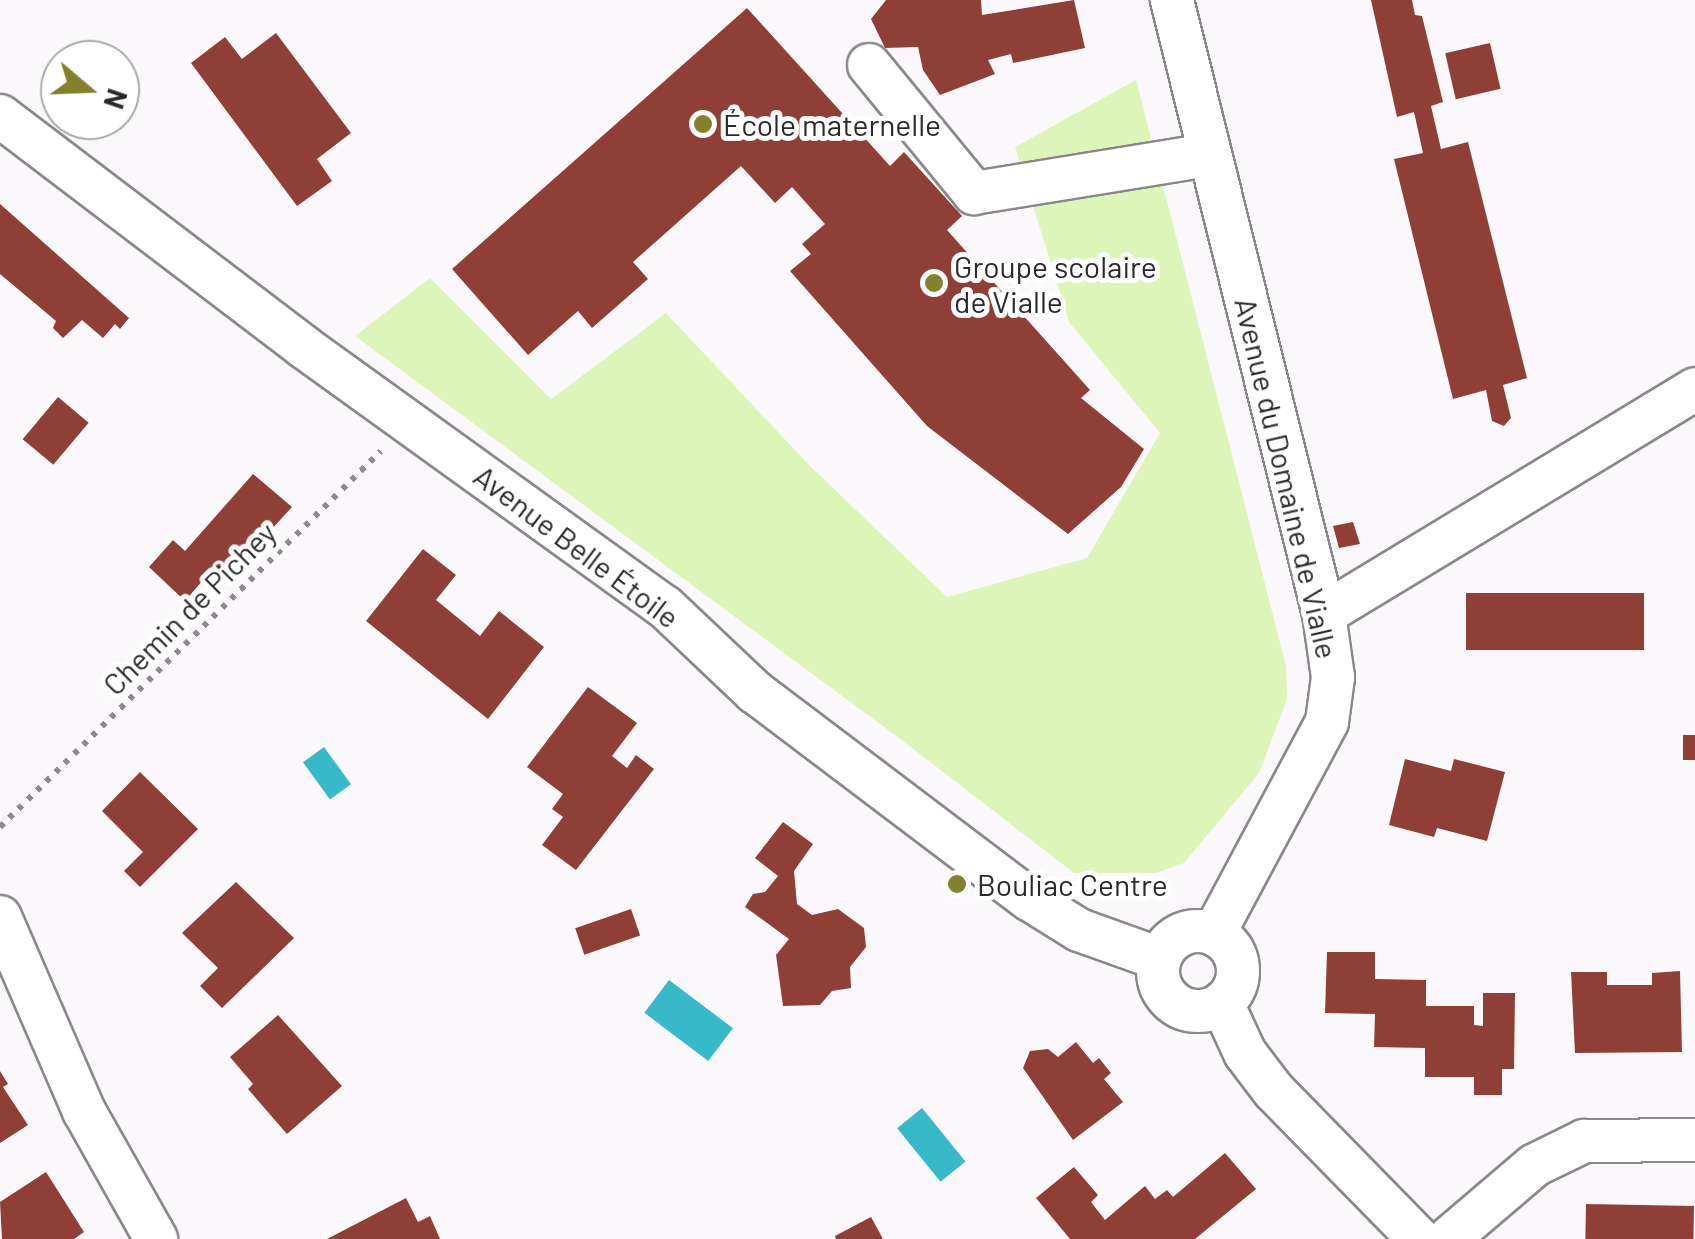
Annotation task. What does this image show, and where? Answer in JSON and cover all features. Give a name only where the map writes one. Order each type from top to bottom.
[{"type":"street","name":"Avenue du Domaine de Vialle","points":[[1172,0],[1324,614],[1334,677],[1327,722],[1214,934]]},
{"type":"street","points":[[869,64],[974,193],[1209,155]]},
{"type":"street","name":"Avenue Belle Étoile","points":[[0,116],[304,347],[665,607],[754,692],[1029,899],[1079,930],[1160,959]]},
{"type":"street","points":[[1324,614],[1695,389]]},
{"type":"street","points":[[0,917],[84,1110],[156,1239]]},
{"type":"street","points":[[1214,934],[1232,950],[1238,972],[1230,995],[1222,1003],[1198,1011],[1175,1004],[1160,984],[1160,959],[1172,941],[1182,935],[1214,934]]},
{"type":"street","points":[[1222,1003],[1245,1053],[1274,1091],[1419,1239]]},
{"type":"street","points":[[1448,1239],[1535,1165],[1584,1141],[1695,1140]]},
{"type":"path","name":"Chemin de Pichey","points":[[0,827],[409,420]]},
{"type":"green space","points":[[1136,80],[1286,666],[1287,699],[1259,773],[1184,863],[1156,873],[1074,873],[903,741],[355,336],[430,278],[551,399],[666,313],[810,466],[947,597],[1087,558],[1160,433],[1069,322],[1015,147]]},
{"type":"water","points":[[324,747],[351,784],[330,799],[303,762]]},
{"type":"water","points":[[669,980],[733,1028],[708,1061],[644,1013]]},
{"type":"water","points":[[922,1108],[965,1162],[941,1182],[897,1128]]},
{"type":"building","points":[[886,0],[981,0],[982,15],[1074,0],[1085,48],[1013,63],[1011,54],[988,60],[995,74],[940,95],[923,70],[918,47],[885,48],[871,19]]},
{"type":"building","points":[[1371,0],[1412,0],[1415,15],[1422,16],[1443,102],[1431,106],[1441,149],[1468,142],[1527,378],[1503,385],[1511,418],[1504,426],[1492,421],[1486,390],[1453,399],[1394,159],[1423,153],[1414,112],[1397,117]]},
{"type":"building","points":[[747,8],[890,166],[904,152],[962,216],[947,230],[1090,390],[1081,398],[1144,449],[1121,487],[1068,534],[927,426],[790,271],[811,254],[802,244],[825,224],[792,187],[775,203],[741,166],[633,262],[648,279],[592,328],[578,311],[528,355],[452,269]]},
{"type":"building","points":[[276,33],[351,133],[317,159],[332,181],[297,206],[191,63],[225,37],[242,59]]},
{"type":"building","points":[[1490,43],[1501,89],[1456,99],[1445,53]]},
{"type":"building","points":[[0,204],[129,318],[120,329],[115,324],[103,338],[82,320],[63,338],[53,328],[56,321],[0,274]]},
{"type":"building","points":[[58,397],[89,423],[53,465],[23,439]]},
{"type":"building","points":[[253,474],[292,507],[216,590],[204,579],[185,601],[149,567],[173,540],[185,551]]},
{"type":"building","points":[[1353,522],[1360,544],[1339,548],[1333,526]]},
{"type":"building","points":[[423,549],[456,575],[436,600],[480,636],[499,611],[544,647],[488,719],[366,621]]},
{"type":"building","points":[[1466,593],[1644,593],[1644,650],[1466,650]]},
{"type":"building","points":[[588,687],[637,723],[612,756],[627,768],[636,755],[654,769],[576,870],[542,845],[563,817],[552,809],[563,794],[527,767]]},
{"type":"building","points":[[1683,735],[1695,735],[1695,760],[1683,760]]},
{"type":"building","points":[[1405,759],[1451,771],[1454,759],[1505,772],[1487,841],[1437,828],[1434,837],[1389,825]]},
{"type":"building","points":[[140,772],[198,829],[140,887],[124,871],[143,852],[102,811]]},
{"type":"building","points":[[783,822],[813,844],[794,871],[797,904],[812,915],[838,909],[864,928],[866,947],[850,967],[851,988],[832,991],[820,1005],[783,1006],[776,955],[789,939],[745,907],[753,894],[765,892],[778,876],[755,858]]},
{"type":"building","points":[[236,882],[294,938],[222,1008],[200,986],[218,968],[182,933]]},
{"type":"building","points":[[631,909],[640,935],[584,955],[575,928]]},
{"type":"building","points":[[1327,952],[1375,952],[1375,979],[1426,980],[1426,1006],[1474,1006],[1474,1025],[1483,1026],[1483,993],[1515,993],[1514,1069],[1502,1069],[1502,1095],[1474,1095],[1474,1077],[1425,1077],[1425,1048],[1374,1047],[1375,1014],[1325,1013]]},
{"type":"building","points":[[1680,971],[1682,1052],[1575,1053],[1571,972],[1607,972],[1607,985],[1652,985],[1652,973]]},
{"type":"building","points":[[278,1015],[342,1086],[287,1134],[248,1089],[253,1084],[230,1057]]},
{"type":"building","points":[[1076,1042],[1093,1063],[1099,1058],[1111,1073],[1104,1079],[1123,1102],[1073,1140],[1023,1068],[1030,1051],[1048,1049],[1058,1057]]},
{"type":"building","points":[[0,1071],[8,1084],[3,1087],[28,1125],[0,1143]]},
{"type":"building","points":[[1225,1153],[1256,1189],[1195,1239],[1070,1239],[1036,1198],[1074,1167],[1098,1195],[1091,1202],[1105,1220],[1145,1186],[1155,1199],[1167,1190],[1173,1197]]},
{"type":"building","points":[[46,1172],[84,1232],[74,1239],[2,1239],[0,1202]]},
{"type":"building","points":[[406,1198],[418,1222],[430,1216],[440,1239],[327,1239]]},
{"type":"building","points":[[1586,1204],[1694,1206],[1693,1239],[1585,1239]]},
{"type":"building","points":[[871,1217],[883,1239],[836,1239],[835,1236]]},
{"type":"place","name":"École maternelle","points":[[703,124]]},
{"type":"place","name":"Groupe scolaire de Vialle","points":[[934,283]]},
{"type":"place","name":"Bouliac Centre","points":[[957,884]]}]
